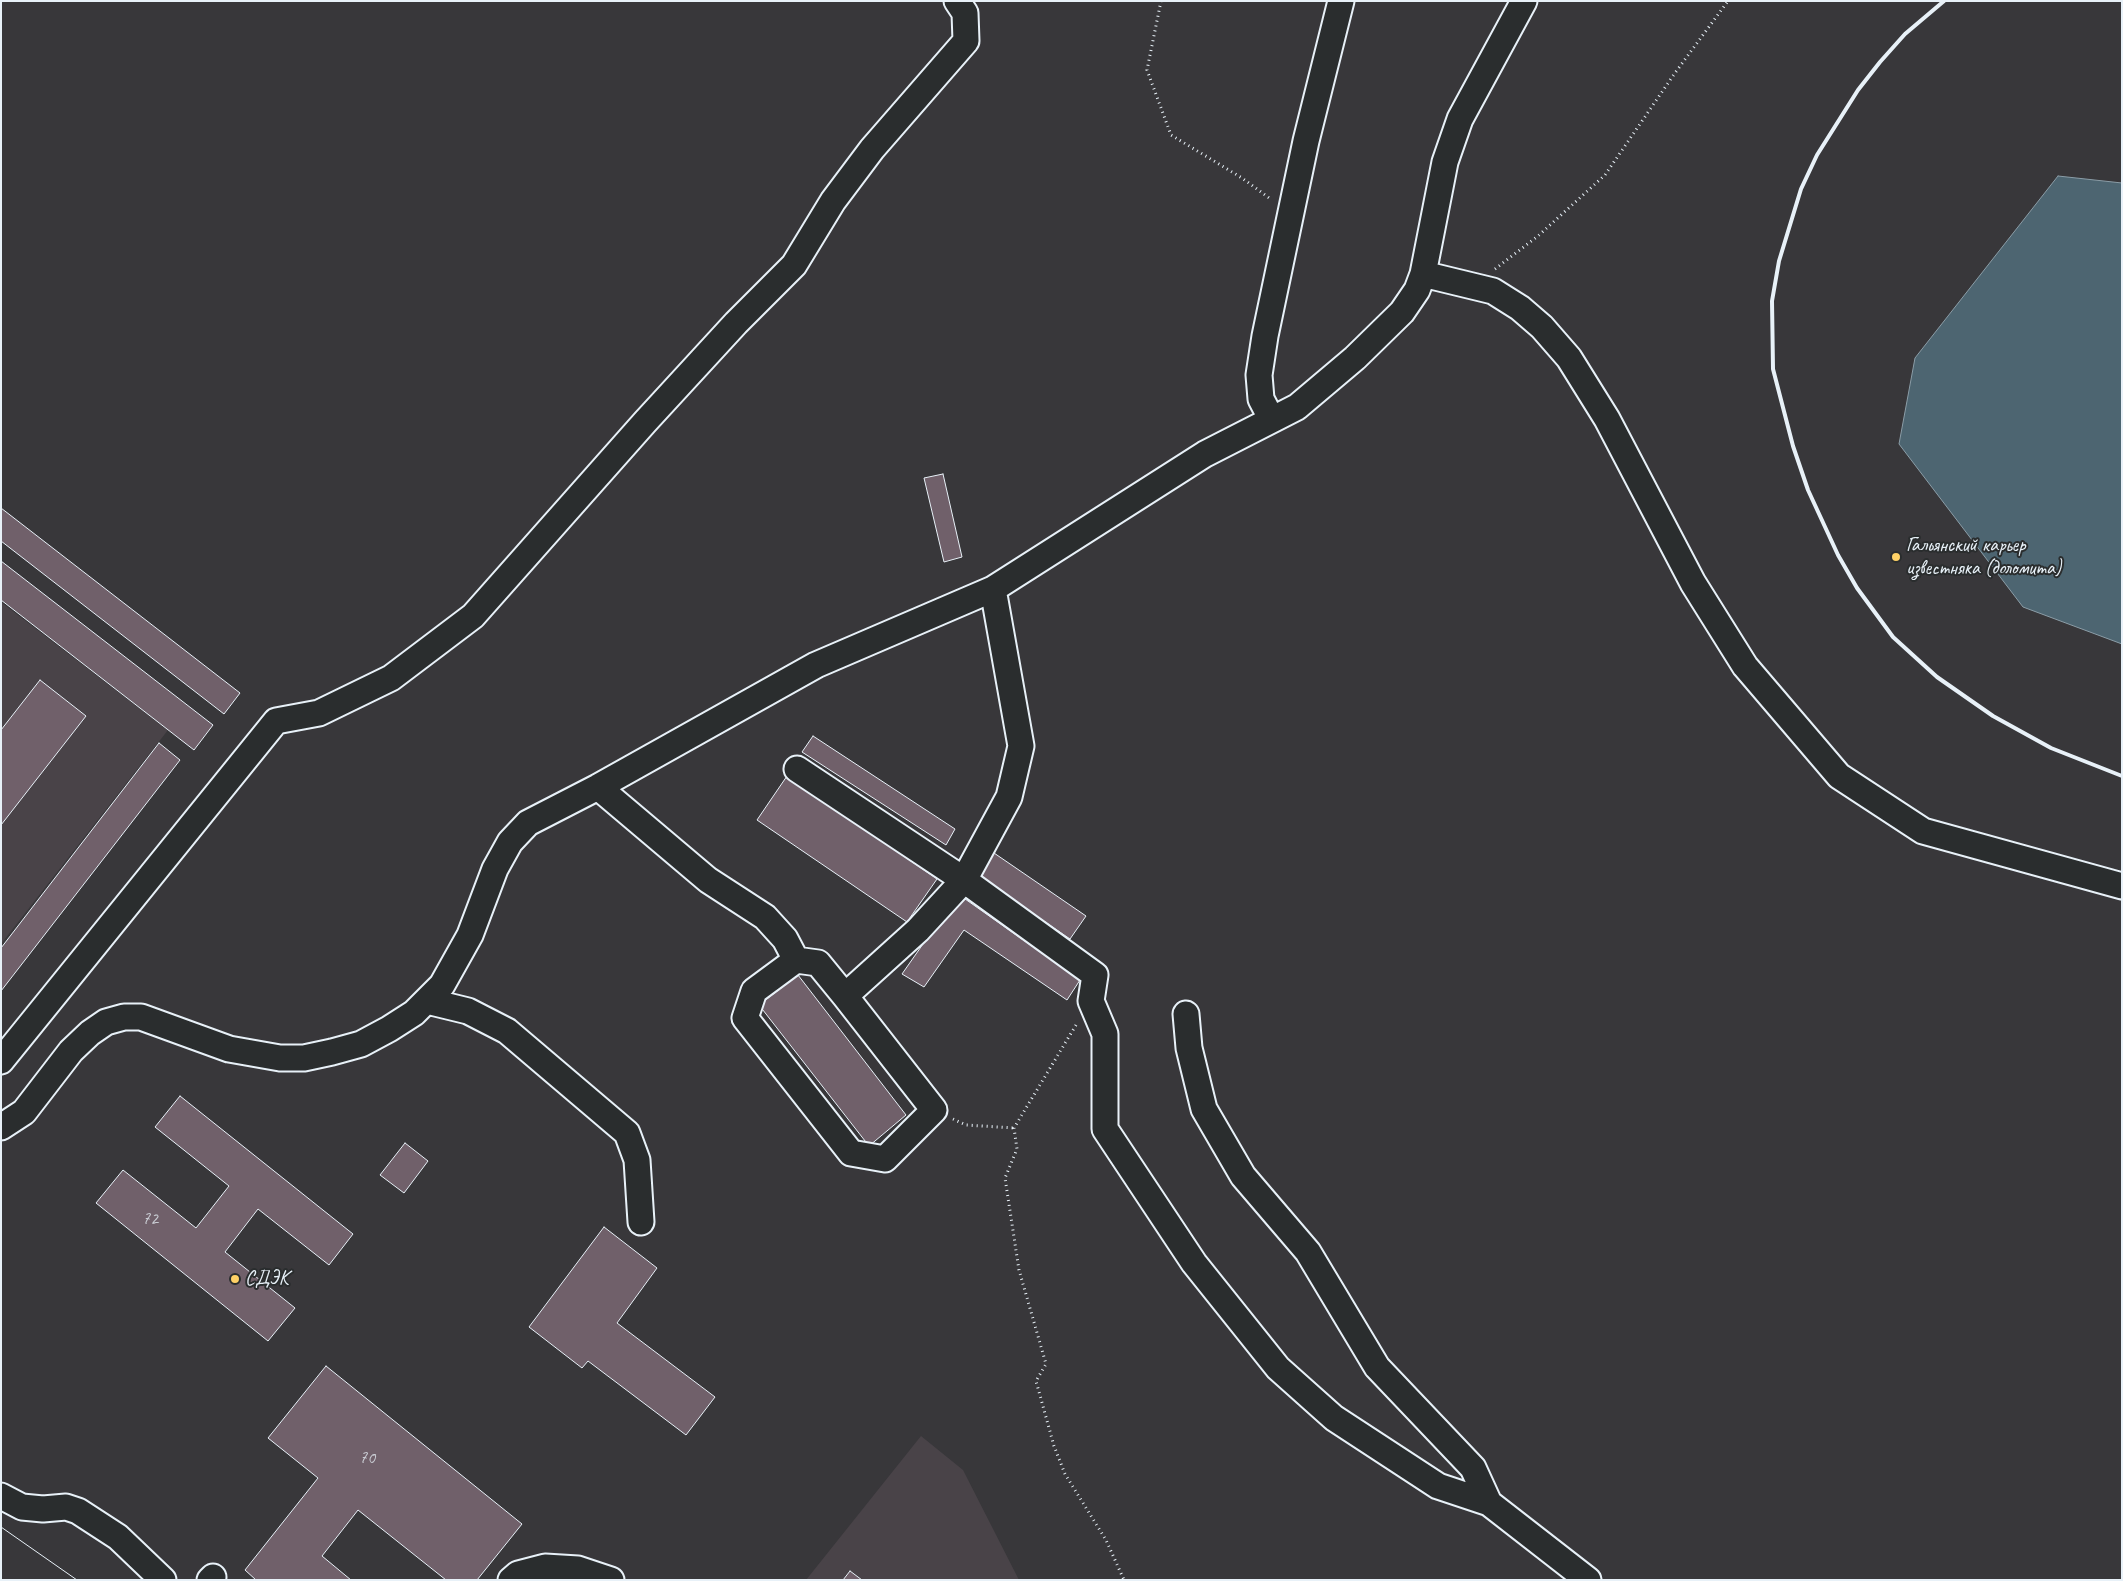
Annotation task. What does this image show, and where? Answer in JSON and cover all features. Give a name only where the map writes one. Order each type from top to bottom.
[{"type":"street","points":[[1,1062],[276,721],[319,713],[391,678],[473,616],[652,415],[736,324],[794,265],[833,201],[872,149],[966,42],[965,13],[957,1]]},
{"type":"street","points":[[1272,420],[1261,400],[1259,375],[1290,213],[1341,1]]},
{"type":"street","points":[[1,1127],[29,1107],[71,1051],[90,1033],[106,1022],[124,1017],[141,1017],[229,1049],[257,1055],[304,1058],[361,1044],[414,1013],[442,985],[470,935],[495,869],[510,842],[528,823],[598,787],[816,665],[993,589],[1146,489],[1205,454],[1296,407],[1323,385],[1402,312],[1417,290],[1423,274],[1445,162],[1460,119],[1524,1]]},
{"type":"street","points":[[1423,274],[1475,285],[1493,291],[1520,308],[1542,327],[1569,358],[1607,419],[1694,583],[1745,666],[1839,776],[1923,831],[2122,886]]},
{"type":"street","points":[[844,996],[918,930],[964,880],[1009,798],[1021,746],[993,589]]},
{"type":"street","points":[[797,769],[964,880],[1095,975],[1091,1001],[1105,1034],[1105,1130],[1194,1262],[1278,1368],[1334,1418],[1438,1486],[1489,1503],[1588,1580]]},
{"type":"street","points":[[598,787],[708,880],[765,917],[785,939],[796,960]]},
{"type":"street","points":[[796,960],[818,963],[844,996],[934,1110],[885,1159],[851,1153],[745,1018],[754,992],[796,960]]},
{"type":"street","points":[[427,1002],[468,1011],[507,1031],[626,1133],[637,1160],[641,1222]]},
{"type":"street","points":[[1186,1014],[1189,1048],[1204,1109],[1243,1176],[1308,1252],[1377,1367],[1473,1468],[1489,1503]]},
{"type":"street","points":[[1,1496],[22,1506],[43,1509],[66,1507],[78,1511],[118,1536],[163,1580]]},
{"type":"street","points":[[511,1580],[518,1574],[545,1567],[578,1569],[608,1577],[611,1580]]},
{"type":"path","points":[[1161,1],[1146,70],[1171,135],[1242,178],[1290,213]]},
{"type":"path","points":[[1475,285],[1538,236],[1605,175],[1680,65],[1728,1]]},
{"type":"path","points":[[1091,1001],[1014,1128],[1016,1149],[1005,1178],[1019,1270],[1046,1364],[1036,1381],[1042,1408],[1065,1474],[1106,1540],[1124,1580]]},
{"type":"path","points":[[934,1110],[966,1125],[1014,1128]]},
{"type":"shaded area","points":[[1,602],[168,730],[1,944]]},
{"type":"shaded area","points":[[921,1436],[963,1470],[1019,1580],[806,1580]]},
{"type":"water","points":[[2058,176],[2122,183],[2122,644],[2023,607],[1899,444],[1915,358]]},
{"type":"building","points":[[943,474],[962,557],[944,562],[924,478]]},
{"type":"building","points":[[1,508],[240,693],[224,714],[1,541]]},
{"type":"building","points":[[1,561],[213,725],[194,750],[1,600]]},
{"type":"building","points":[[40,680],[86,716],[1,825],[1,730]]},
{"type":"building","points":[[813,736],[955,829],[946,845],[802,752]]},
{"type":"building","points":[[159,743],[180,760],[1,991],[1,948]]},
{"type":"building","points":[[787,776],[937,879],[907,922],[757,820]]},
{"type":"building","points":[[994,853],[1086,916],[1070,939],[978,876]]},
{"type":"building","points":[[958,894],[1080,980],[1067,1000],[964,930],[924,987],[902,974]]},
{"type":"building","points":[[798,975],[906,1115],[869,1146],[759,1005]]},
{"type":"building","points":[[180,1096],[353,1234],[329,1265],[258,1209],[225,1252],[295,1308],[268,1341],[96,1203],[123,1170],[196,1228],[229,1186],[155,1127]]},
{"type":"building","points":[[405,1143],[428,1161],[404,1193],[380,1175]]},
{"type":"building","points":[[604,1227],[657,1268],[617,1323],[715,1397],[686,1435],[588,1361],[582,1368],[529,1327]]},
{"type":"building","points":[[326,1366],[522,1524],[477,1580],[446,1580],[358,1510],[322,1556],[351,1580],[256,1580],[245,1570],[318,1478],[268,1438]]},
{"type":"building","points":[[850,1571],[862,1580],[843,1580]]},
{"type":"tram line","points":[[1,1527],[77,1580]]},
{"type":"railway","points":[[1944,1],[1905,34],[1858,90],[1817,155],[1801,189],[1779,261],[1772,301],[1773,369],[1793,446],[1808,490],[1838,555],[1857,588],[1893,637],[1937,677],[1993,716],[2051,748],[2122,776]]},
{"type":"place","name":"Гальянский карьер известняка (доломита)","points":[[1896,557]]},
{"type":"place","name":"СДЭК","points":[[235,1279]]}]
